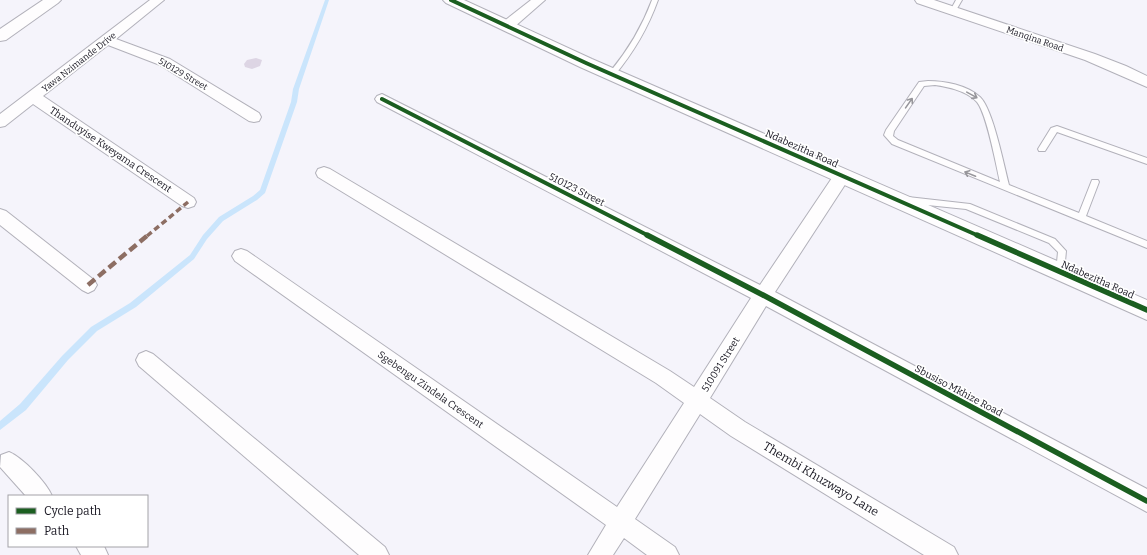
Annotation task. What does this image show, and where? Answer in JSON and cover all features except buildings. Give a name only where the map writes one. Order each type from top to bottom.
[{"type":"street","points":[[0,36],[53,0]]},
{"type":"street","name":"Yawa Nzimande Drive","points":[[0,122],[158,0]]},
{"type":"street","name":"Ndabezitha Road","points":[[451,0],[508,25],[586,63],[1060,272],[1146,307]]},
{"type":"street","points":[[508,25],[539,0]]},
{"type":"street","name":"Manqina Road","points":[[921,0],[956,5],[1121,69],[1147,82]]},
{"type":"street","name":"510129 Street","points":[[107,40],[165,62],[254,117]]},
{"type":"street","name":"Thanduyise Kweyama Crescent","points":[[34,97],[188,202]]},
{"type":"street","name":"510123 Street","points":[[382,99],[763,295]]},
{"type":"street","points":[[324,173],[663,377],[697,401]]},
{"type":"street","name":"510091 Street","points":[[600,555],[763,295],[842,176]]},
{"type":"street","points":[[0,216],[88,285]]},
{"type":"street","name":"Sgebengu Zindela Crescent","points":[[241,256],[667,555]]},
{"type":"street","name":"Sbusiso Mkhize Road","points":[[763,295],[1147,502]]},
{"type":"street","points":[[146,360],[376,555]]},
{"type":"street","name":"Thembi Khuzwayo Lane","points":[[697,401],[738,429],[946,555]]},
{"type":"street","points":[[9,463],[40,495]]},
{"type":"street","points":[[89,547],[96,555]]},
{"type":"lane","points":[[612,74],[628,56],[640,36],[655,0]]},
{"type":"lane","points":[[1006,188],[983,105],[977,98],[970,94],[942,83],[929,82],[922,84],[888,135],[900,146],[1147,245]]},
{"type":"lane","points":[[1042,149],[1054,130],[1057,129],[1147,161]]},
{"type":"lane","points":[[1080,218],[1095,182]]},
{"type":"lane","points":[[895,199],[967,206],[1052,241],[1062,251],[1060,272]]},
{"type":"waterway","points":[[0,426],[23,407],[65,358],[94,329],[133,305],[192,257],[205,237],[221,219],[255,198],[263,191],[327,0]]},
{"type":"marked path","points":[[88,285],[188,202]]},
{"type":"cycle path","points":[[451,0],[586,63],[1147,310]]},
{"type":"cycle path","points":[[382,99],[763,295],[1147,501]]}]
